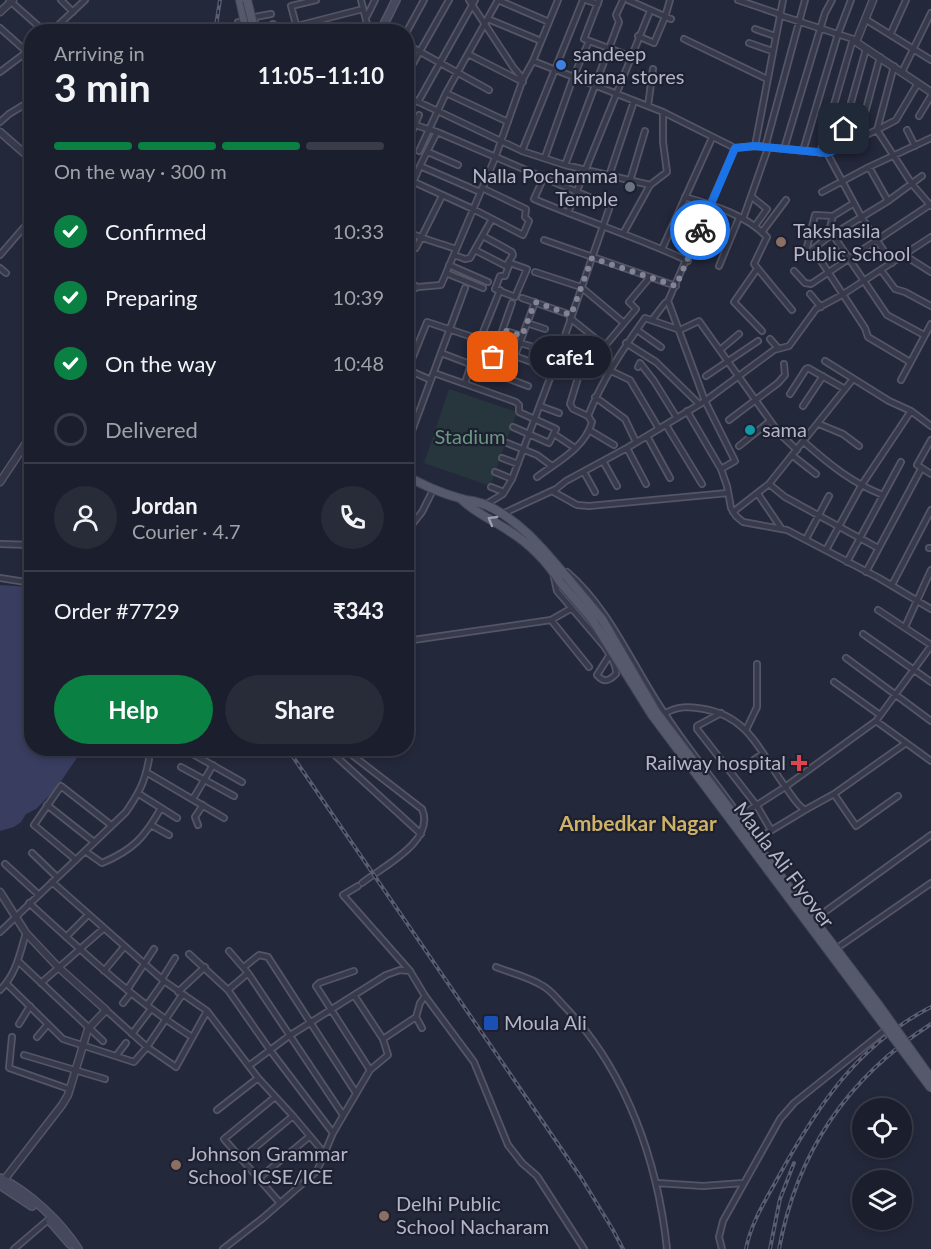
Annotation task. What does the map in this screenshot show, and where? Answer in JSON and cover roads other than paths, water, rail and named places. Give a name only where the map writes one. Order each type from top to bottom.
[{"type":"main road","points":[[240,0],[246,24]]},
{"type":"main road","points":[[249,0],[255,24]]},
{"type":"main road","points":[[385,24],[396,0]]},
{"type":"main road","points":[[414,480],[433,490],[461,499],[488,503],[530,535],[544,555]]},
{"type":"main road","points":[[461,499],[471,509],[511,532],[544,555]]},
{"type":"main road","points":[[511,532],[516,524]]},
{"type":"main road","name":"Maula Ali Flyover","points":[[544,555],[592,619],[652,715],[931,1088]]},
{"type":"main road","name":"Maula Ali Flyover","points":[[563,579],[602,619],[656,712],[878,1004],[931,1078]]},
{"type":"main road","points":[[1,1181],[48,1220],[73,1249]]},
{"type":"main road","points":[[1,1181],[28,1197],[56,1221],[78,1249]]},
{"type":"street","points":[[61,0],[73,12]]},
{"type":"street","points":[[60,24],[85,0]]},
{"type":"street","points":[[249,0],[256,24]]},
{"type":"street","points":[[296,24],[291,3],[316,0]]},
{"type":"street","points":[[361,0],[368,24]]},
{"type":"street","points":[[366,17],[375,0]]},
{"type":"street","points":[[411,24],[424,0]]},
{"type":"street","points":[[414,62],[449,0]]},
{"type":"street","points":[[419,151],[446,93],[498,0],[549,22]]},
{"type":"street","points":[[414,288],[441,285],[495,158],[523,81],[558,2],[550,0]]},
{"type":"street","points":[[522,151],[584,0],[598,2],[584,39],[630,56]]},
{"type":"street","points":[[565,165],[619,22],[616,15],[625,0],[668,18]]},
{"type":"street","points":[[638,36],[654,43],[668,18],[670,0]]},
{"type":"street","points":[[738,0],[750,2],[854,40],[931,94],[919,116]]},
{"type":"street","points":[[755,146],[783,0]]},
{"type":"street","points":[[719,266],[752,197],[801,21],[805,1],[796,0]]},
{"type":"street","points":[[784,149],[821,28],[832,0]]},
{"type":"street","points":[[803,151],[838,34],[851,0]]},
{"type":"street","points":[[820,153],[854,40],[866,19],[873,0]]},
{"type":"street","points":[[891,33],[906,0]]},
{"type":"street","points":[[0,12],[11,1],[36,24]]},
{"type":"street","points":[[418,102],[472,2],[523,81]]},
{"type":"street","points":[[314,24],[363,9]]},
{"type":"street","points":[[568,213],[650,11]]},
{"type":"street","points":[[902,72],[931,13]]},
{"type":"street","points":[[255,17],[271,14]]},
{"type":"street","points":[[866,19],[931,60]]},
{"type":"street","points":[[486,21],[541,41]]},
{"type":"street","points":[[924,27],[931,30]]},
{"type":"street","points":[[0,28],[24,46]]},
{"type":"street","points":[[755,29],[775,36]]},
{"type":"street","points":[[684,39],[767,79]]},
{"type":"street","points":[[545,157],[573,78],[589,41]]},
{"type":"street","points":[[749,43],[772,51]]},
{"type":"street","points":[[414,48],[489,90]]},
{"type":"street","points":[[838,149],[866,49]]},
{"type":"street","points":[[0,72],[24,54]]},
{"type":"street","points":[[468,54],[523,81]]},
{"type":"street","points":[[858,139],[880,57]]},
{"type":"street","points":[[533,62],[663,112],[735,148],[755,146],[820,153],[838,149],[896,120],[918,83]]},
{"type":"street","points":[[794,271],[805,283],[809,284],[931,205],[912,184],[877,130],[894,66]]},
{"type":"street","points":[[648,106],[653,69]]},
{"type":"street","points":[[446,93],[508,122]]},
{"type":"street","points":[[414,100],[522,151],[565,165],[650,185]]},
{"type":"street","points":[[609,176],[634,101]]},
{"type":"street","points":[[0,122],[24,105]]},
{"type":"street","points":[[624,232],[650,185],[667,172],[663,142],[663,112]]},
{"type":"street","points":[[419,115],[415,125],[437,132],[610,206],[554,369],[512,479],[504,492],[488,503]]},
{"type":"street","points":[[907,130],[915,146]]},
{"type":"street","points":[[630,180],[645,131]]},
{"type":"street","points":[[0,132],[24,153]]},
{"type":"street","points":[[420,166],[526,209],[525,217],[529,221],[523,235],[414,182],[420,166],[437,132]]},
{"type":"street","points":[[662,249],[711,138]]},
{"type":"street","points":[[822,192],[931,138]]},
{"type":"street","points":[[652,321],[664,303],[668,301],[688,261],[735,148]]},
{"type":"street","points":[[428,152],[458,165]]},
{"type":"street","points":[[827,153],[862,218],[892,263]]},
{"type":"street","points":[[869,167],[888,201]]},
{"type":"street","points":[[854,203],[833,216],[815,215],[806,252],[888,201],[922,176]]},
{"type":"street","points":[[543,179],[534,199],[624,232],[688,261]]},
{"type":"street","points":[[416,248],[442,196]]},
{"type":"street","points":[[685,197],[711,205],[741,219],[755,226],[767,237],[754,264],[792,310]]},
{"type":"street","points":[[752,197],[767,209],[755,226]]},
{"type":"street","points":[[762,232],[786,200]]},
{"type":"street","points":[[827,238],[833,216]]},
{"type":"street","points":[[414,235],[427,238],[468,259],[492,219]]},
{"type":"street","points":[[0,255],[24,227]]},
{"type":"street","points":[[833,235],[886,315],[924,335]]},
{"type":"street","points":[[475,250],[506,267],[513,255],[512,252],[483,236]]},
{"type":"street","points":[[504,513],[554,490],[705,401],[778,348],[787,347],[793,343],[812,312],[843,295],[931,237]]},
{"type":"street","points":[[544,240],[676,286]]},
{"type":"street","points":[[815,252],[865,328],[868,337],[910,362]]},
{"type":"street","points":[[904,255],[931,272]]},
{"type":"street","points":[[511,263],[526,268],[516,297],[500,290],[495,288],[499,277],[505,276],[511,263]]},
{"type":"street","points":[[449,266],[488,282]]},
{"type":"street","points":[[0,268],[6,273]]},
{"type":"street","points":[[756,269],[734,302],[762,331]]},
{"type":"street","points":[[881,270],[895,290],[904,291],[931,306]]},
{"type":"street","points":[[535,272],[581,287],[624,323]]},
{"type":"street","points":[[446,273],[483,288]]},
{"type":"street","points":[[537,477],[575,448],[590,430],[592,422],[588,416],[573,409],[570,404],[578,378],[636,309],[628,302],[650,277]]},
{"type":"street","points":[[414,426],[465,288]]},
{"type":"street","points":[[465,383],[500,290]]},
{"type":"street","points":[[810,294],[821,307]]},
{"type":"street","points":[[522,298],[571,317],[605,346]]},
{"type":"street","points":[[668,301],[705,401],[735,460],[721,469]]},
{"type":"street","points":[[535,302],[514,359],[578,378]]},
{"type":"street","points":[[493,357],[512,303]]},
{"type":"street","points":[[588,416],[595,397],[626,343],[645,318],[680,330],[699,321],[738,377],[757,399],[779,433],[797,450]]},
{"type":"street","points":[[414,352],[426,322],[451,328],[497,345]]},
{"type":"street","points":[[527,323],[545,328]]},
{"type":"street","points":[[901,380],[931,324]]},
{"type":"street","points":[[503,330],[522,336]]},
{"type":"street","points":[[637,330],[661,347]]},
{"type":"street","points":[[720,350],[739,334]]},
{"type":"street","points":[[770,339],[778,348]]},
{"type":"street","points":[[706,376],[758,341]]},
{"type":"street","points":[[520,342],[537,349],[533,363]]},
{"type":"street","points":[[626,343],[656,362],[699,404]]},
{"type":"street","points":[[441,353],[528,386]]},
{"type":"street","points":[[825,361],[889,401],[911,411],[931,426]]},
{"type":"street","points":[[638,367],[640,363],[648,371],[677,418]]},
{"type":"street","points":[[729,420],[783,377],[784,364]]},
{"type":"street","points":[[790,394],[806,369],[810,368],[845,389]]},
{"type":"street","points":[[610,371],[630,381],[659,429]]},
{"type":"street","points":[[414,372],[431,380]]},
{"type":"street","points":[[434,373],[516,402],[519,405],[519,412],[556,429],[549,443],[513,427]]},
{"type":"street","points":[[803,406],[823,376]]},
{"type":"street","points":[[733,512],[769,484],[853,379]]},
{"type":"street","points":[[595,397],[625,419],[636,442]]},
{"type":"street","points":[[540,406],[559,413]]},
{"type":"street","points":[[687,411],[721,469],[733,512],[743,522],[781,528],[806,539],[892,585],[931,609]]},
{"type":"street","points":[[826,550],[861,486],[911,411]]},
{"type":"street","points":[[739,446],[772,423]]},
{"type":"street","points":[[820,423],[843,434],[859,446]]},
{"type":"street","points":[[666,424],[702,483]]},
{"type":"street","points":[[590,430],[614,445]]},
{"type":"street","points":[[554,434],[575,448]]},
{"type":"street","points":[[647,436],[670,478]]},
{"type":"street","points":[[866,572],[931,440]]},
{"type":"street","points":[[804,442],[831,466],[861,486],[883,495]]},
{"type":"street","points":[[507,443],[537,455],[552,466]]},
{"type":"street","points":[[0,482],[24,446]]},
{"type":"street","points":[[627,448],[646,484]]},
{"type":"street","points":[[793,456],[816,474]]},
{"type":"street","points":[[502,458],[518,464]]},
{"type":"street","points":[[603,461],[617,486]]},
{"type":"street","points":[[847,562],[901,462]]},
{"type":"street","points":[[919,465],[931,474]]},
{"type":"street","points":[[495,472],[512,479]]},
{"type":"street","points":[[584,472],[595,492]]},
{"type":"street","points":[[769,484],[784,497],[878,548]]},
{"type":"street","points":[[491,487],[504,492]]},
{"type":"street","points":[[414,522],[433,490]]},
{"type":"street","points":[[554,490],[577,505],[589,506],[728,493]]},
{"type":"street","points":[[758,494],[781,528]]},
{"type":"street","points":[[806,539],[829,496]]},
{"type":"street","points":[[892,585],[931,510]]},
{"type":"street","points":[[0,544],[24,545]]},
{"type":"street","points":[[554,567],[557,591],[604,646],[616,667],[616,674],[609,680],[602,680],[597,675],[609,656]]},
{"type":"street","points":[[554,567],[580,585],[602,612],[664,714],[893,1023],[794,1103],[772,1130],[721,1227],[719,1237],[722,1249]]},
{"type":"street","points":[[905,627],[931,570]]},
{"type":"street","points":[[0,578],[24,582]]},
{"type":"street","points":[[414,640],[550,620],[572,608]]},
{"type":"street","points":[[740,816],[785,787],[876,721],[931,645],[878,610]]},
{"type":"street","points":[[550,620],[589,667]]},
{"type":"street","points":[[863,634],[931,682]]},
{"type":"street","points":[[846,658],[931,721]]},
{"type":"street","points":[[746,730],[757,707],[757,664]]},
{"type":"street","points":[[834,682],[880,715]]},
{"type":"street","points":[[664,714],[682,706],[721,712],[735,719],[746,730],[785,787],[805,810]]},
{"type":"street","points":[[721,712],[697,726],[697,729],[757,806],[771,830]]},
{"type":"street","points":[[876,721],[931,761]]},
{"type":"street","points":[[757,839],[834,794],[906,743]]},
{"type":"street","points":[[744,767],[762,754]]},
{"type":"street","points":[[197,756],[242,782]]},
{"type":"street","points":[[336,756],[421,834]]},
{"type":"street","points":[[353,756],[422,809],[425,820],[421,834],[400,857],[343,895],[410,971],[425,996],[474,1062],[508,1146],[537,1176],[584,1249]]},
{"type":"street","points":[[0,932],[126,812],[138,794],[149,759]]},
{"type":"street","points":[[193,799],[213,765]]},
{"type":"street","points":[[181,767],[234,796]]},
{"type":"street","points":[[146,772],[224,818]]},
{"type":"street","points":[[76,860],[34,825],[61,786],[111,825]]},
{"type":"street","points":[[138,794],[177,818]]},
{"type":"street","points":[[834,794],[856,826],[898,795]]},
{"type":"street","points":[[47,805],[94,842]]},
{"type":"street","points":[[198,825],[195,818],[203,805]]},
{"type":"street","points":[[85,851],[102,863],[131,848],[140,841],[152,825],[160,808]]},
{"type":"street","points":[[152,825],[169,835]]},
{"type":"street","points":[[815,919],[930,837]]},
{"type":"street","points":[[32,853],[57,878]]},
{"type":"street","points":[[5,864],[39,895]]},
{"type":"street","points":[[52,882],[163,980],[207,1011],[258,1078],[324,1154]]},
{"type":"street","points":[[837,948],[931,883]]},
{"type":"street","points":[[0,891],[26,933],[58,967],[147,1047],[176,1067],[207,1011]]},
{"type":"street","points":[[29,903],[104,971],[165,1020],[189,1035]]},
{"type":"street","points":[[66,937],[88,915]]},
{"type":"street","points":[[40,983],[104,929]]},
{"type":"street","points":[[0,990],[7,984],[18,961],[26,933]]},
{"type":"street","points":[[104,971],[124,947]]},
{"type":"street","points":[[123,1003],[154,949]]},
{"type":"street","points":[[229,951],[244,967],[343,1114]]},
{"type":"street","points":[[189,954],[228,990],[333,1133]]},
{"type":"street","points":[[244,967],[259,955],[268,957],[356,1094]]},
{"type":"street","points":[[132,1034],[175,958]]},
{"type":"street","points":[[18,961],[103,1041]]},
{"type":"street","points":[[7,984],[63,1039],[134,1062],[147,1047],[180,994],[205,967]]},
{"type":"street","points":[[496,967],[544,986],[584,1028],[612,1070],[636,1120],[657,1183],[667,1249]]},
{"type":"street","points":[[250,1065],[290,1036],[386,975],[400,970],[410,971]]},
{"type":"street","points":[[354,971],[316,986],[370,1070]]},
{"type":"street","points":[[228,990],[248,973]]},
{"type":"street","points":[[223,1249],[316,1171],[343,1114],[370,1070],[388,1055],[383,1039],[354,995]]},
{"type":"street","points":[[383,1039],[416,1017],[420,1003],[425,996]]},
{"type":"street","points":[[19,1024],[30,1006]]},
{"type":"street","points":[[1,1181],[62,1106],[88,1029],[106,1010]]},
{"type":"street","points":[[416,1017],[422,1028]]},
{"type":"street","points":[[37,1036],[48,1024]]},
{"type":"street","points":[[12,1037],[9,1068],[69,1089]]},
{"type":"street","points":[[116,1056],[126,1043]]},
{"type":"street","points":[[24,1055],[105,1079]]},
{"type":"street","points":[[217,1110],[258,1078]]},
{"type":"street","points":[[275,1097],[224,1139],[280,1203]]},
{"type":"street","points":[[241,1159],[293,1116]]},
{"type":"street","points":[[258,1179],[310,1136]]},
{"type":"street","points":[[657,1183],[703,1186],[743,1183]]},
{"type":"street","points":[[14,1249],[48,1220]]},
{"type":"water","points":[[0,585],[24,587],[24,756],[78,756],[55,790],[36,809],[26,814],[14,827],[0,831]]},
{"type":"railway","points":[[216,24],[220,0]]},
{"type":"railway","points":[[292,756],[582,1179],[623,1249]]},
{"type":"railway","points":[[746,1249],[748,1239],[765,1201],[794,1149],[825,1101],[843,1078],[882,1039],[931,1007]]},
{"type":"railway","points":[[779,1249],[787,1214],[799,1180],[813,1149],[831,1120],[851,1093],[875,1068],[901,1045],[931,1024]]},
{"type":"railway","points":[[770,1249],[780,1199],[794,1163]]},
{"type":"place","name":"sandeep kirana stores","points":[[561,65]]},
{"type":"place","name":"Nalla Pochamma Temple","points":[[630,187]]},
{"type":"place","name":"Takshasila Public School","points":[[781,242]]},
{"type":"place","name":"cafe1","points":[[493,357]]},
{"type":"place","name":"sama","points":[[750,430]]},
{"type":"place","name":"Railway hospital","points":[[799,763]]},
{"type":"place","name":"Moula Ali","points":[[491,1023]]},
{"type":"place","name":"Johnson Grammar School ICSE/ICE","points":[[176,1165]]},
{"type":"place","name":"Delhi Public School Nacharam","points":[[384,1216]]},
{"type":"district","name":"Ambedkar Nagar","points":[[638,824]]},
{"type":"park label","name":"Stadium","points":[[470,437]]}]
